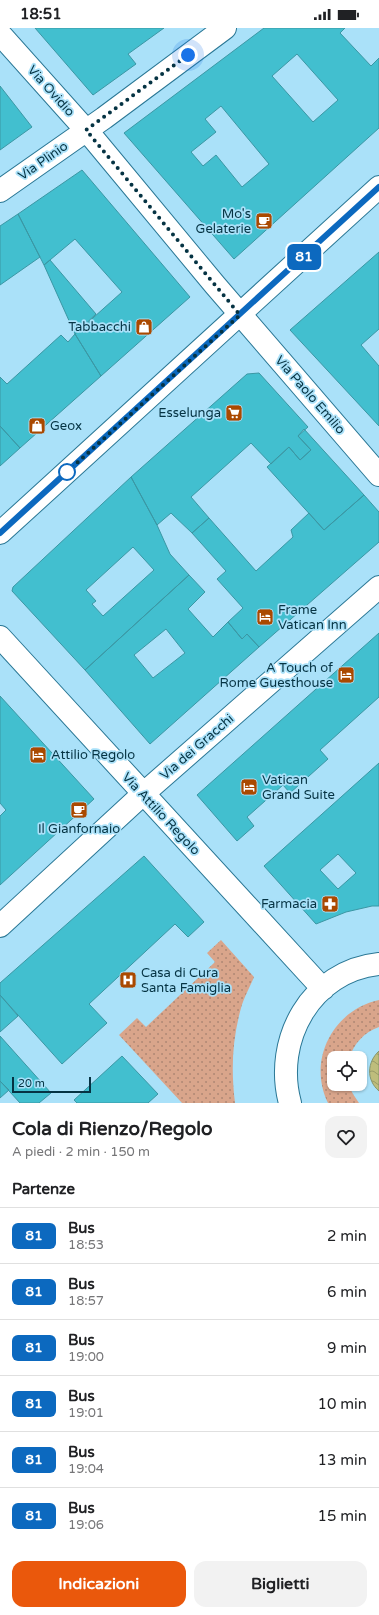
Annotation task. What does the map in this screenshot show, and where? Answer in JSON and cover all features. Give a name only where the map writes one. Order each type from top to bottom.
[{"type":"street","name":"Via Plinio","points":[[0,191],[225,28]]},
{"type":"street","name":"Via Ovidio","points":[[0,34],[86,130],[240,315]]},
{"type":"street","points":[[0,533],[379,187]]},
{"type":"street","name":"Via Paolo Emilio","points":[[240,315],[379,475]]},
{"type":"street","name":"Via dei Gracchi","points":[[0,926],[143,794],[379,587]]},
{"type":"street","name":"Via Attilio Regolo","points":[[0,637],[323,989]]},
{"type":"street","points":[[290,1103],[285,1077],[287,1047],[298,1020],[306,1007],[323,989],[334,981],[362,967],[379,964]]},
{"type":"shaded area","points":[[221,940],[254,977],[242,1004],[234,1044],[233,1079],[235,1103],[182,1103],[119,1035],[137,1018],[146,1027],[215,962],[207,953]]},
{"type":"shaded area","points":[[379,1000],[379,1027],[364,1035],[352,1051],[327,1051],[327,1091],[352,1091],[359,1103],[328,1103],[322,1087],[321,1070],[323,1054],[328,1039],[337,1026],[349,1014],[363,1006]]},
{"type":"water","points":[[379,1051],[379,1091],[372,1082],[370,1076],[370,1066],[375,1055]]},
{"type":"building","points":[[35,28],[164,28],[128,54],[136,64],[93,95]]},
{"type":"building","points":[[264,28],[345,28],[340,33],[371,66],[379,58],[379,128],[234,259],[124,133]],"holes":[[[297,54],[338,100],[313,122],[272,76]],[[221,106],[269,164],[242,187],[216,155],[203,166],[191,152],[216,132],[205,119]]]},
{"type":"building","points":[[0,86],[32,127],[0,150]]},
{"type":"building","points":[[82,170],[190,297],[101,376],[75,334],[122,292],[75,239],[44,265],[18,214]]},
{"type":"building","points":[[18,214],[40,257],[0,285],[0,226]]},
{"type":"building","points":[[379,252],[379,329],[361,345],[379,366],[379,426],[290,330]]},
{"type":"building","points":[[50,260],[96,314],[75,334],[44,265]]},
{"type":"building","points":[[75,334],[101,376],[20,448],[0,426],[0,377],[7,384],[61,335],[68,342]]},
{"type":"building","points":[[259,373],[308,427],[298,436],[311,450],[300,460],[289,447],[271,464],[251,443],[191,497],[209,518],[192,533],[171,513],[157,525],[131,477],[247,374]]},
{"type":"building","points":[[0,426],[20,448],[0,466]]},
{"type":"building","points":[[304,429],[364,495],[324,530],[267,467],[289,447],[300,460],[311,450],[298,436]]},
{"type":"building","points":[[131,477],[157,525],[170,554],[189,575],[85,670],[12,591],[13,587]],"holes":[[[133,547],[154,570],[103,616],[92,604],[96,601],[86,590]]]},
{"type":"building","points":[[364,495],[379,512],[379,542],[259,647],[247,634],[242,639],[228,622],[243,608],[217,579],[226,571],[192,533],[209,518],[256,571],[293,537],[291,530],[309,513],[324,530]]},
{"type":"building","points":[[189,575],[205,592],[188,609],[213,637],[228,622],[242,639],[247,634],[259,647],[150,744],[85,670]],"holes":[[[166,629],[185,653],[153,678],[134,655]]]},
{"type":"building","points":[[379,633],[379,697],[320,750],[328,759],[290,793],[283,785],[247,817],[254,826],[237,841],[197,795]]},
{"type":"building","points":[[0,696],[94,799],[0,885],[0,816],[6,810],[0,803]]},
{"type":"building","points":[[379,763],[379,906],[372,906],[346,912],[316,924],[264,866]],"holes":[[[338,854],[356,873],[338,889],[320,870]]]},
{"type":"building","points":[[144,856],[204,922],[188,937],[175,924],[89,1004],[107,1023],[62,1064],[0,995],[0,983]]},
{"type":"building","points":[[0,995],[18,1016],[0,1032]]},
{"type":"building","points":[[0,1036],[51,1093],[39,1103],[20,1103],[0,1081]]},
{"type":"building","points":[[122,1056],[158,1094],[148,1103],[77,1103],[74,1100]]},
{"type":"building","points":[[0,1081],[9,1090],[0,1098]]},
{"type":"bus line","name":"81","points":[[0,533],[379,187]]},
{"type":"place","name":"Mo's Gelaterie","points":[[264,221]]},
{"type":"place","name":"Tabbacchi","points":[[144,327]]},
{"type":"place","name":"Esselunga","points":[[234,413]]},
{"type":"place","name":"Geox","points":[[37,426]]},
{"type":"place","name":"Frame Vatican Inn","points":[[265,617]]},
{"type":"place","name":"A Touch of Rome Guesthouse","points":[[346,675]]},
{"type":"place","name":"Attilio Regolo","points":[[38,755]]},
{"type":"place","name":"Vatican Grand Suite","points":[[249,787]]},
{"type":"place","name":"Il Gianfornaio","points":[[79,810]]},
{"type":"place","name":"Farmacia","points":[[330,904]]},
{"type":"place","name":"Casa di Cura Santa Famiglia","points":[[128,980]]},
{"type":"route","points":[[67,472],[240,315],[86,130],[188,55]]}]
